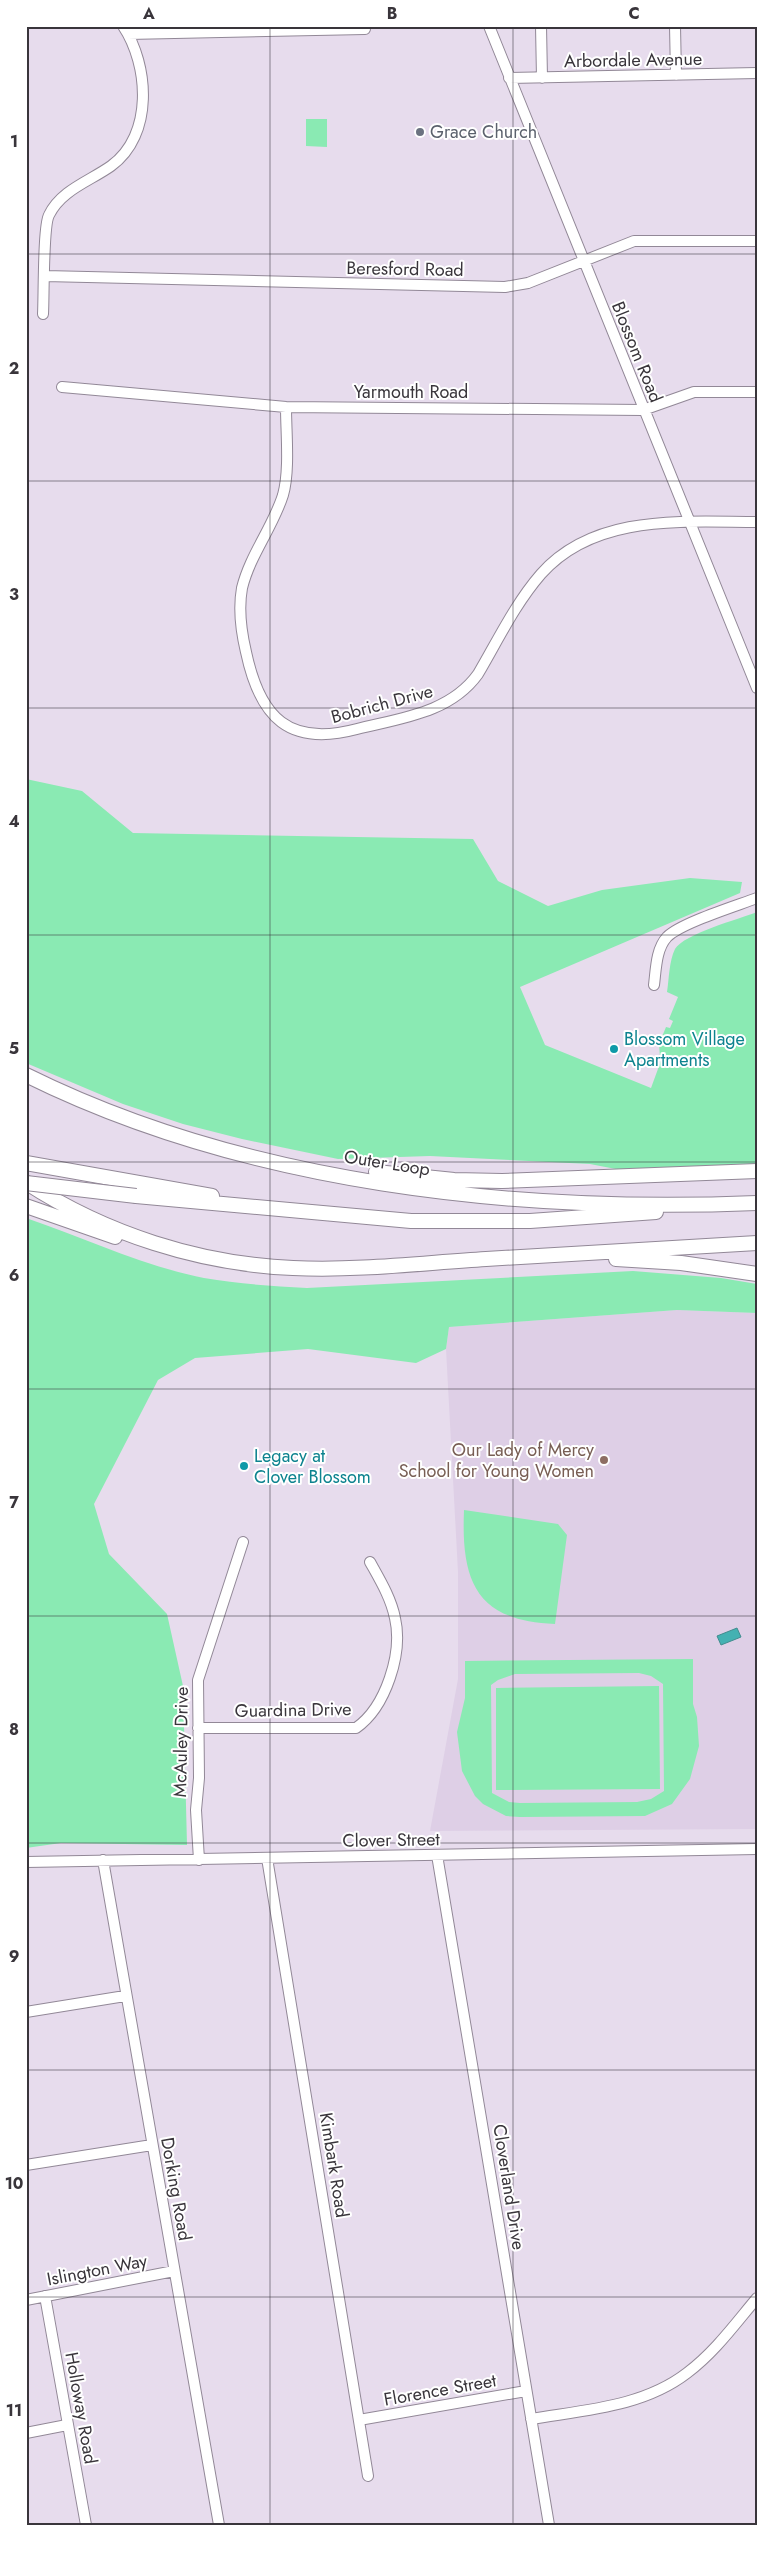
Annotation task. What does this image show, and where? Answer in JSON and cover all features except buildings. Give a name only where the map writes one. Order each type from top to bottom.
[{"type":"highway","name":"Outer Loop","points":[[26,1075],[137,1122],[216,1147],[277,1162],[385,1182],[511,1198],[675,1205],[757,1204]]},
{"type":"highway","points":[[277,1162],[482,1181],[757,1171]]},
{"type":"highway","points":[[26,1163],[309,1213]]},
{"type":"highway","points":[[26,1182],[136,1196],[400,1221],[497,1222],[573,1219],[757,1204]]},
{"type":"highway","points":[[26,1182],[100,1222],[150,1242],[202,1256]]},
{"type":"highway","points":[[26,1206],[132,1242],[167,1251],[257,1265],[328,1269],[757,1242]]},
{"type":"highway","points":[[545,1256],[670,1262],[757,1274]]},
{"type":"street","points":[[42,314],[48,216],[61,197],[120,158],[137,129],[143,101],[143,84],[140,66],[126,30],[242,28],[365,29],[364,26]]},
{"type":"street","name":"Blossom Road","points":[[489,26],[688,522],[757,688]]},
{"type":"street","points":[[541,26],[542,78]]},
{"type":"street","points":[[675,26],[676,75]]},
{"type":"street","name":"Arbordale Avenue","points":[[509,78],[757,73]]},
{"type":"street","name":"Beresford Road","points":[[45,276],[505,287],[528,282],[634,241],[757,241]]},
{"type":"street","name":"Yarmouth Road","points":[[62,387],[286,407],[643,410],[694,392],[757,392]]},
{"type":"street","name":"Bobrich Drive","points":[[286,407],[284,493],[246,576],[242,590],[240,614],[249,666],[259,696],[273,715],[283,724],[305,734],[332,735],[419,714],[444,705],[470,685],[525,594],[557,559],[598,537],[626,527],[655,522],[757,522]]},
{"type":"street","points":[[654,985],[660,949],[668,937],[679,929],[757,898]]},
{"type":"street","name":"McAuley Drive","points":[[199,1860],[196,1810],[199,1778],[198,1680],[244,1542]]},
{"type":"street","name":"Guardina Drive","points":[[198,1728],[356,1728],[369,1719],[384,1695],[395,1660],[396,1619],[386,1590],[370,1562]]},
{"type":"street","name":"Clover Street","points":[[26,1862],[757,1849]]},
{"type":"street","name":"Cloverland Drive","points":[[437,1855],[549,2525]]},
{"type":"street","name":"Kimbark Road","points":[[266,1858],[368,2476]]},
{"type":"street","name":"Dorking Road","points":[[103,1860],[125,1996],[219,2525]]},
{"type":"street","points":[[26,2012],[125,1996]]},
{"type":"street","points":[[26,2165],[152,2145]]},
{"type":"street","name":"Islington Way","points":[[26,2300],[174,2271]]},
{"type":"street","name":"Holloway Road","points":[[45,2296],[86,2525]]},
{"type":"street","points":[[531,2419],[626,2402],[664,2388],[687,2374],[707,2356],[757,2298]]},
{"type":"street","name":"Florence Street","points":[[359,2420],[526,2391]]},
{"type":"street","points":[[26,2433],[67,2425]]},
{"type":"shaded area","points":[[306,119],[327,119],[327,147],[306,146]]},
{"type":"shaded area","points":[[26,779],[82,791],[133,833],[473,839],[498,881],[548,906],[602,890],[690,878],[742,882],[740,893],[520,987],[545,1045],[651,1088],[662,1058],[660,1057],[659,1044],[666,1027],[670,1028],[673,1021],[669,1019],[678,997],[667,992],[670,964],[675,949],[680,943],[700,933],[757,912],[757,1164],[626,1171],[590,1164],[430,1156],[338,1159],[242,1139],[183,1124],[123,1104],[26,1063]]},
{"type":"shaded area","points":[[26,1218],[114,1251],[181,1273],[230,1282],[307,1288],[633,1271],[721,1278],[757,1284],[757,1313],[677,1310],[449,1327],[446,1349],[416,1363],[308,1349],[195,1358],[158,1380],[94,1504],[109,1554],[167,1614],[183,1686],[187,1845],[61,1843],[26,1848]]},
{"type":"shaded area","name":"Our Lady of Mercy School for Young Women","points":[[677,1310],[757,1313],[757,1829],[430,1831],[458,1679],[458,1572],[446,1349],[449,1327]]},
{"type":"shaded area","points":[[464,1510],[558,1524],[567,1535],[555,1624],[528,1621],[507,1615],[491,1605],[479,1592],[471,1576],[466,1557]]},
{"type":"shaded area","points":[[737,1628],[741,1637],[721,1645],[717,1636]]},
{"type":"shaded area","points":[[693,1659],[693,1704],[697,1717],[699,1746],[690,1779],[672,1804],[645,1816],[506,1816],[483,1804],[475,1796],[462,1771],[457,1732],[465,1698],[465,1661]],"holes":[[[639,1673],[651,1676],[663,1684],[664,1791],[651,1799],[637,1802],[520,1803],[509,1802],[492,1793],[491,1685],[498,1680],[515,1674]]]},
{"type":"shaded area","points":[[659,1686],[660,1789],[496,1790],[496,1688]]},
{"type":"place","name":"Grace Church","points":[[420,132]]},
{"type":"place","name":"Blossom Village Apartments","points":[[614,1049]]},
{"type":"place","name":"Our Lady of Mercy School for Young Women","points":[[604,1460]]},
{"type":"place","name":"Legacy at Clover Blossom","points":[[244,1466]]}]
